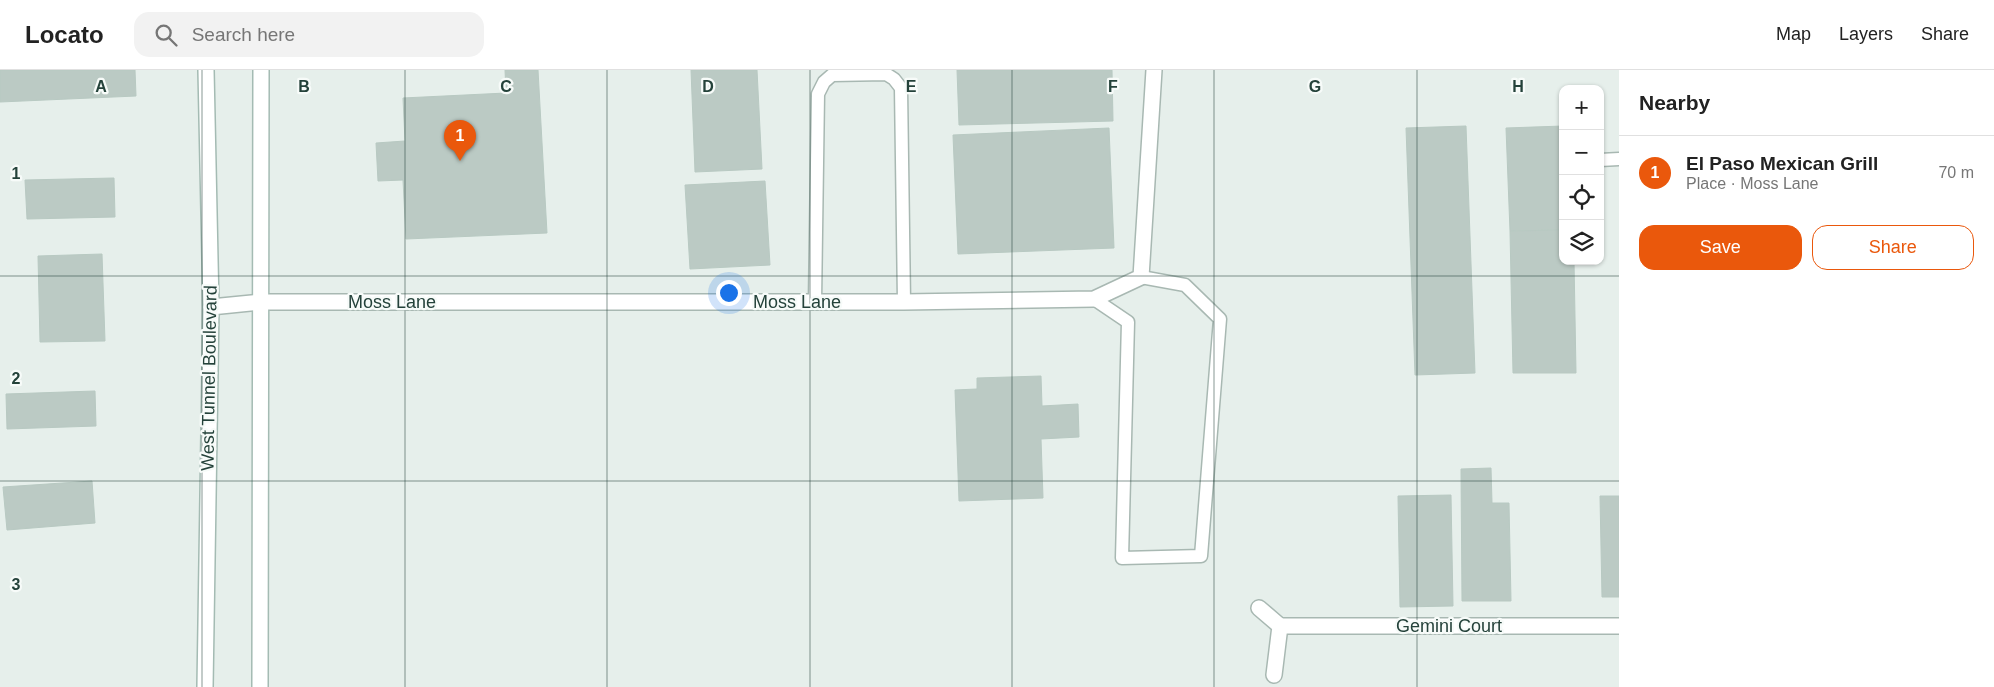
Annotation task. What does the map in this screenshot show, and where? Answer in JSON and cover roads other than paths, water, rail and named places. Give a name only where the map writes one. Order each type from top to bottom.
[{"type":"street","name":"West Tunnel Boulevard","points":[[205,687],[211,307],[206,70]]},
{"type":"street","points":[[260,687],[261,70]]},
{"type":"street","points":[[1141,277],[1154,70]]},
{"type":"street","name":"Moss Lane","points":[[211,307],[261,302],[904,302],[1094,299],[1141,277]]},
{"type":"street","points":[[1259,608],[1280,626],[1274,675]]},
{"type":"street","name":"Gemini Court","points":[[1280,626],[1619,626]]},
{"type":"lane","points":[[815,302],[818,94],[824,82],[832,75],[886,74],[894,79],[901,88],[904,302]]},
{"type":"lane","points":[[1604,160],[1619,159]]},
{"type":"lane","points":[[1094,299],[1128,322],[1122,558],[1201,556],[1220,319],[1185,285],[1141,277]]},
{"type":"place","name":"El Paso Mexican Grill","points":[[460,161]]}]
